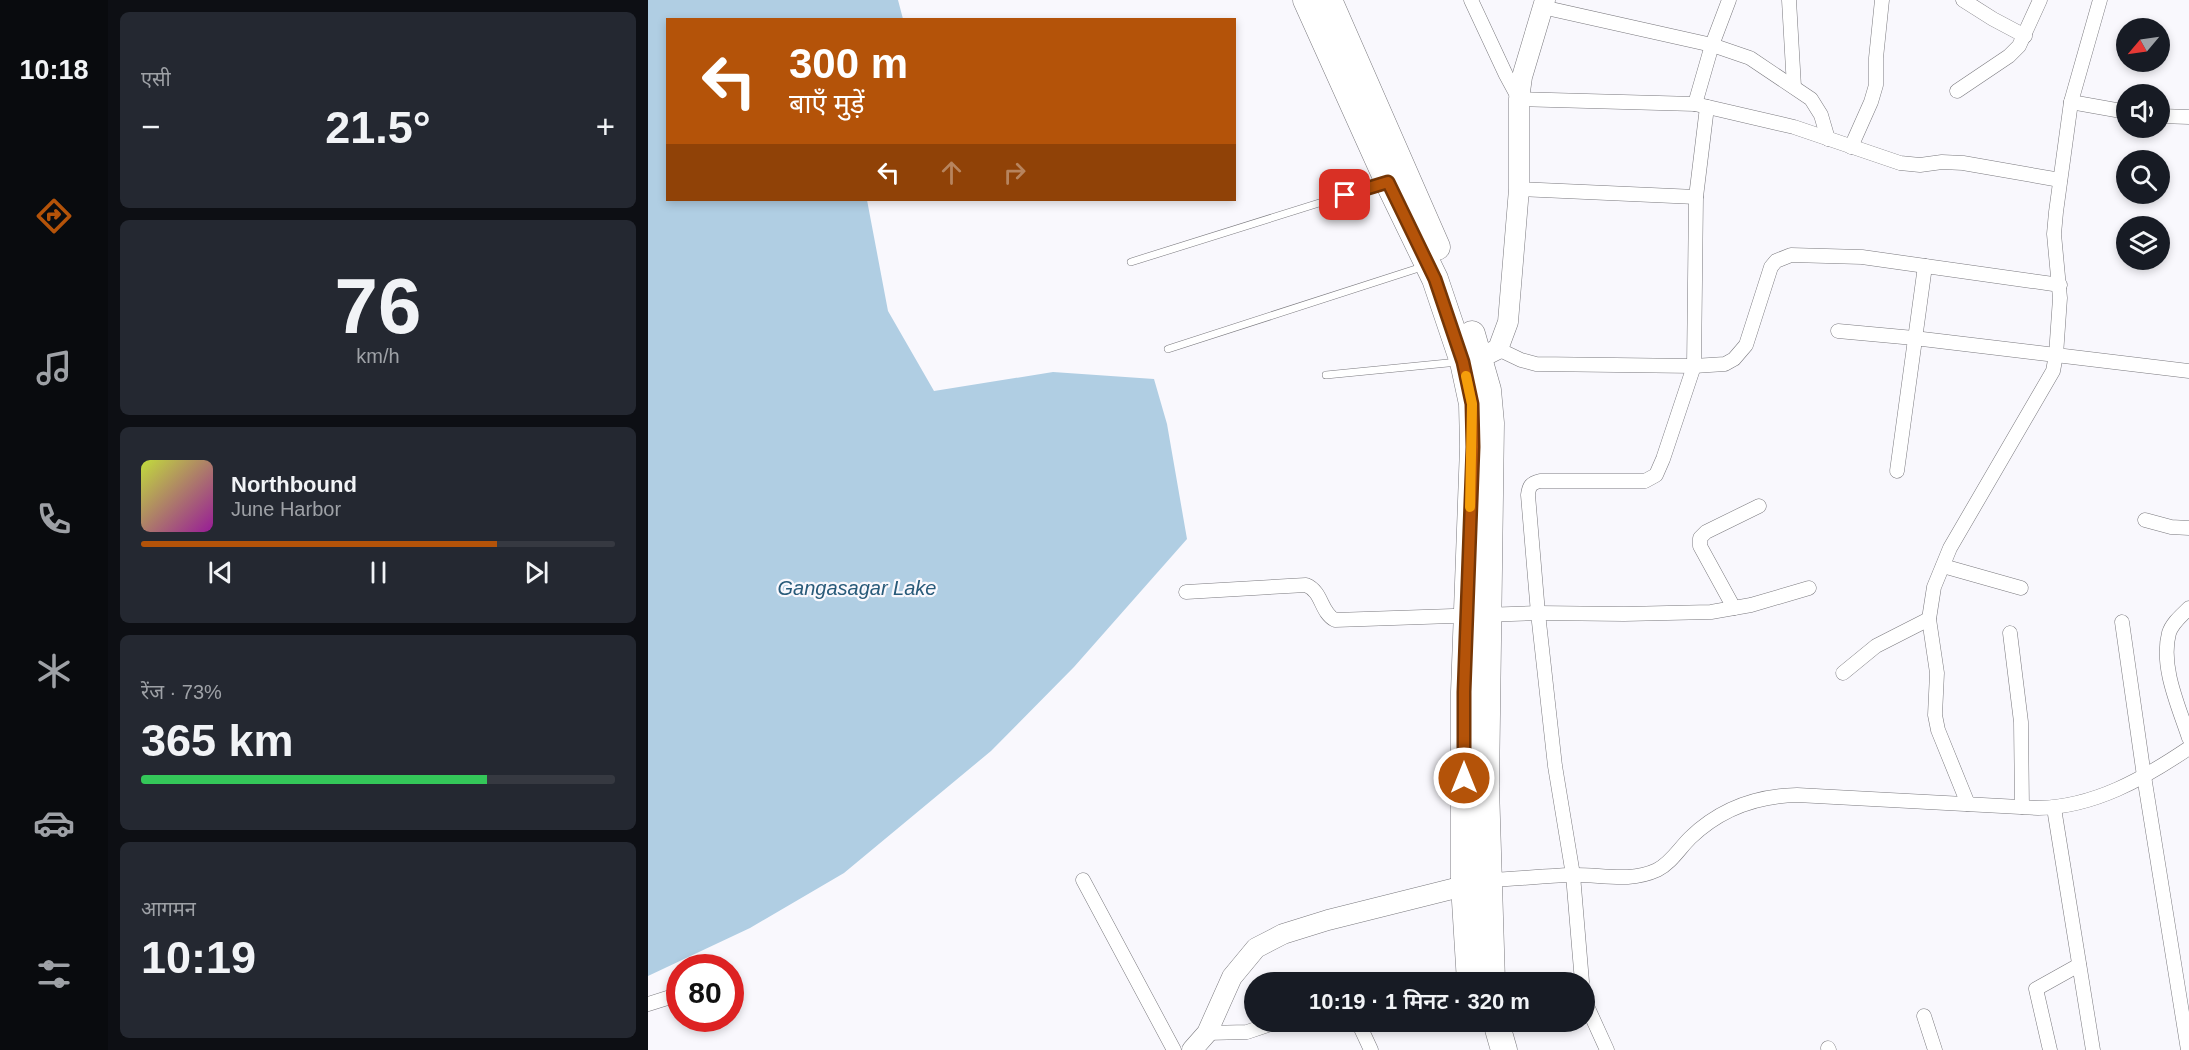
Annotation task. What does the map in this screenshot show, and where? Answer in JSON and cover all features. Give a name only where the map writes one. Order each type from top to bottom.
[{"type":"highway","points":[[1306,0],[1428,265],[1450,321],[1480,356]]},
{"type":"highway","points":[[1329,0],[1450,276],[1480,356],[1488,390],[1491,423],[1478,615],[1486,787],[1476,883],[1471,972]]},
{"type":"highway","points":[[1476,883],[1490,972]]},
{"type":"highway","points":[[1481,1032],[1486,1050]]},
{"type":"highway","points":[[1499,1032],[1504,1050]]},
{"type":"street","points":[[1471,0],[1519,99]]},
{"type":"street","points":[[1581,972],[1573,875],[1555,765],[1538,613],[1529,486],[1540,481],[1645,481],[1656,475],[1663,459],[1694,366],[1696,197],[1701,105],[1712,45],[1729,0]]},
{"type":"street","points":[[1789,0],[1794,87]]},
{"type":"street","points":[[1851,147],[1876,85],[1876,58],[1882,0]]},
{"type":"street","points":[[1963,0],[1993,20],[2025,36]]},
{"type":"street","points":[[1957,92],[2009,56],[2025,36],[2040,0]]},
{"type":"street","points":[[1968,804],[1938,730],[1935,715],[1935,652],[1929,619],[1934,587],[1950,548],[2049,381],[2056,356],[2060,285],[2054,234],[2060,180],[2071,102],[2100,0]]},
{"type":"street","points":[[1480,356],[1508,322],[1520,189],[1519,99],[1522,77],[1544,4],[1712,45],[1750,58],[1811,99],[1817,106],[1828,139]]},
{"type":"street","points":[[1519,99],[1701,105],[1794,127],[1900,163],[1920,165],[1942,162],[1963,163],[2060,180]]},
{"type":"street","points":[[2071,102],[2116,110]]},
{"type":"street","points":[[2170,116],[2189,117]]},
{"type":"street","points":[[1520,189],[1696,197]]},
{"type":"street","points":[[1480,356],[1521,360],[1536,364],[1694,366],[1725,364],[1741,353],[1746,345],[1771,267],[1784,256],[1791,255],[1862,257],[2060,285]]},
{"type":"street","points":[[1897,471],[1925,266]]},
{"type":"street","points":[[1838,332],[1914,338],[2189,372]]},
{"type":"street","points":[[1734,608],[1700,546],[1700,538],[1706,532],[1759,506]]},
{"type":"street","points":[[2145,520],[2171,528],[2189,528]]},
{"type":"street","points":[[1943,566],[2021,588]]},
{"type":"street","points":[[1186,592],[1306,585],[1314,588],[1329,617],[1335,620],[1538,613],[1711,612],[1809,588]]},
{"type":"street","points":[[2189,608],[2173,625],[2169,633],[2167,662],[2189,738]]},
{"type":"street","points":[[1843,674],[1876,646],[1929,619]]},
{"type":"street","points":[[2122,622],[2188,1050]]},
{"type":"street","points":[[2010,633],[2021,722],[2022,807]]},
{"type":"street","points":[[1198,1045],[1232,977],[1256,948],[1283,934],[1328,920],[1476,883],[1573,875],[1626,878],[1658,869],[1671,860],[1707,823],[1728,809],[1776,795],[2054,808],[2075,805],[2120,789],[2189,748]]},
{"type":"street","points":[[2054,808],[2093,1050]]},
{"type":"street","points":[[1083,880],[1174,1050]]},
{"type":"street","points":[[2050,1050],[2036,989],[2079,965]]},
{"type":"street","points":[[648,1004],[666,998]]},
{"type":"street","points":[[1924,1016],[1935,1050]]},
{"type":"street","points":[[1595,1024],[1607,1050]]},
{"type":"street","points":[[1198,1045],[1247,1032]]},
{"type":"street","points":[[1363,1032],[1371,1050]]},
{"type":"lane","points":[[1131,262],[1388,182]]},
{"type":"lane","points":[[1168,349],[1428,265]]},
{"type":"lane","points":[[1326,375],[1480,356]]},
{"type":"water","name":"Gangasagar Lake","points":[[648,0],[898,0],[903,18],[666,18],[666,201],[867,201],[888,311],[934,391],[1053,372],[1154,379],[1167,424],[1187,539],[1074,667],[991,751],[844,873],[750,928],[695,954],[666,954],[666,968],[648,976]]},
{"type":"slow traffic","points":[[1466,376],[1472,404],[1473,447],[1470,507]]},
{"type":"route","points":[[1345,195],[1388,182],[1435,279],[1463,362],[1472,404],[1473,447],[1464,692],[1464,778]]}]
